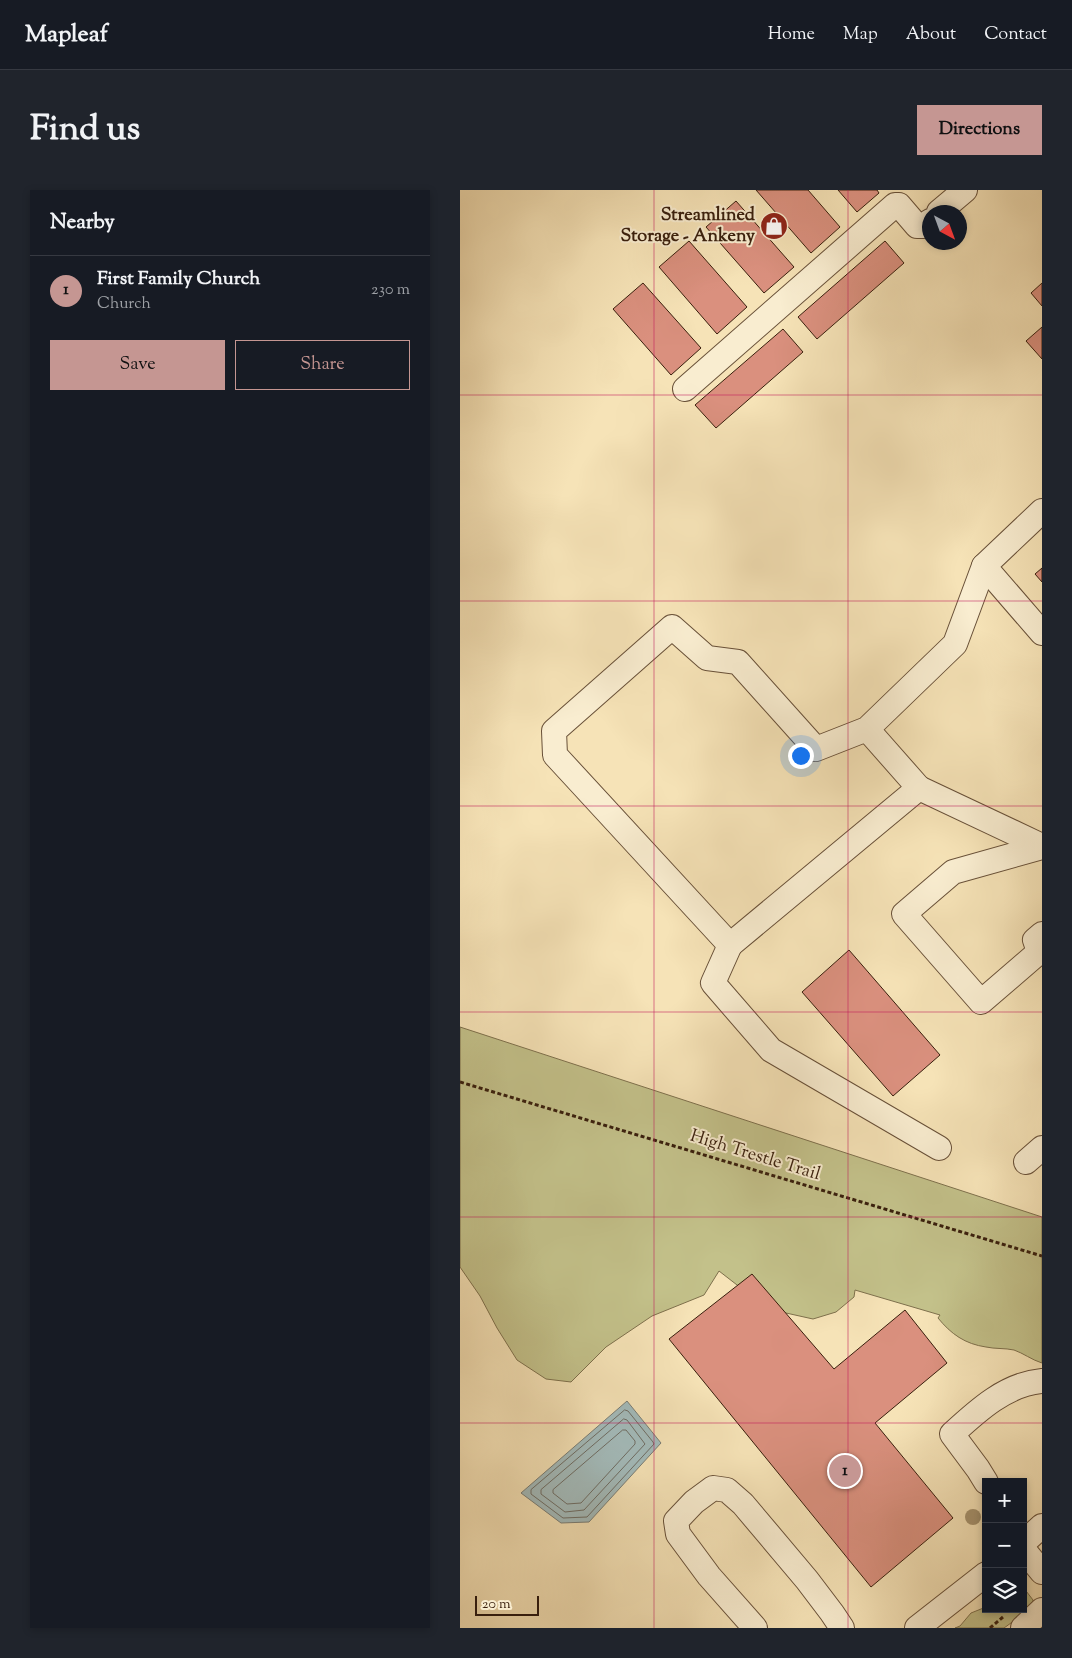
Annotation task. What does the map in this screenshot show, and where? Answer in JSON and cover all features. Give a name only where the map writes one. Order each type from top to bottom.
[{"type":"street","points":[[947,205],[965,190]]},
{"type":"street","points":[[685,389],[894,205],[899,205],[917,226],[922,226]]},
{"type":"street","points":[[730,945],[555,756],[554,731],[672,628],[707,658],[738,662],[816,749],[867,729],[955,644],[984,566],[1042,511]]},
{"type":"street","points":[[984,566],[1042,633]]},
{"type":"street","points":[[867,729],[919,788],[1042,846]]},
{"type":"street","points":[[919,788],[730,945],[713,983],[771,1050],[939,1148]]},
{"type":"street","points":[[1042,846],[953,872],[904,914],[981,1002],[1039,952],[1035,940],[1042,934]]},
{"type":"street","points":[[984,1478],[952,1434],[977,1412],[1007,1392],[1032,1382],[1042,1381]]},
{"type":"street","points":[[755,1628],[709,1576],[678,1534],[676,1521],[694,1502],[712,1488],[727,1490],[743,1504],[807,1580],[842,1628]]},
{"type":"street","points":[[1027,1539],[1042,1526]]},
{"type":"street","points":[[1027,1554],[1042,1572]]},
{"type":"street","points":[[917,1628],[982,1577]]},
{"type":"street","points":[[1023,1628],[1042,1610]]},
{"type":"path","name":"High Trestle Trail","points":[[460,1082],[1042,1256]]},
{"type":"shaded area","points":[[460,1027],[1042,1217],[1042,1363],[1014,1350],[978,1346],[965,1341],[943,1324],[938,1318],[940,1315],[855,1290],[854,1297],[836,1312],[813,1319],[768,1309],[719,1271],[704,1295],[652,1316],[606,1347],[571,1382],[546,1379],[517,1360],[480,1296],[460,1267]]},
{"type":"shaded area","points":[[1027,1592],[1033,1600],[1033,1607],[1027,1611]]},
{"type":"shaded area","points":[[982,1609],[982,1613],[1025,1613],[1004,1628],[955,1628],[960,1626],[971,1613]]},
{"type":"water","points":[[627,1401],[661,1443],[589,1522],[561,1523],[521,1493]]},
{"type":"building","points":[[756,190],[808,190],[840,227],[811,253]]},
{"type":"building","points":[[838,190],[877,190],[879,193],[857,212]]},
{"type":"building","points":[[736,201],[794,267],[764,293],[706,227]]},
{"type":"building","points":[[689,241],[747,307],[717,334],[659,267]]},
{"type":"building","points":[[885,241],[904,263],[817,339],[798,317]]},
{"type":"building","points":[[643,283],[701,348],[671,375],[613,309]]},
{"type":"building","points":[[1042,283],[1042,306],[1031,293]]},
{"type":"building","points":[[1042,327],[1042,359],[1026,341]]},
{"type":"building","points":[[783,329],[803,352],[716,428],[695,405]]},
{"type":"building","points":[[1042,568],[1042,582],[1035,574]]},
{"type":"building","points":[[849,950],[940,1055],[893,1096],[802,992]]},
{"type":"building","points":[[752,1274],[834,1369],[905,1310],[947,1363],[875,1423],[953,1518],[871,1587],[669,1339]]},
{"type":"place","name":"Streamlined Storage - Ankeny","points":[[774,226]]},
{"type":"place","name":"First Family Church","points":[[845,1471]]}]
